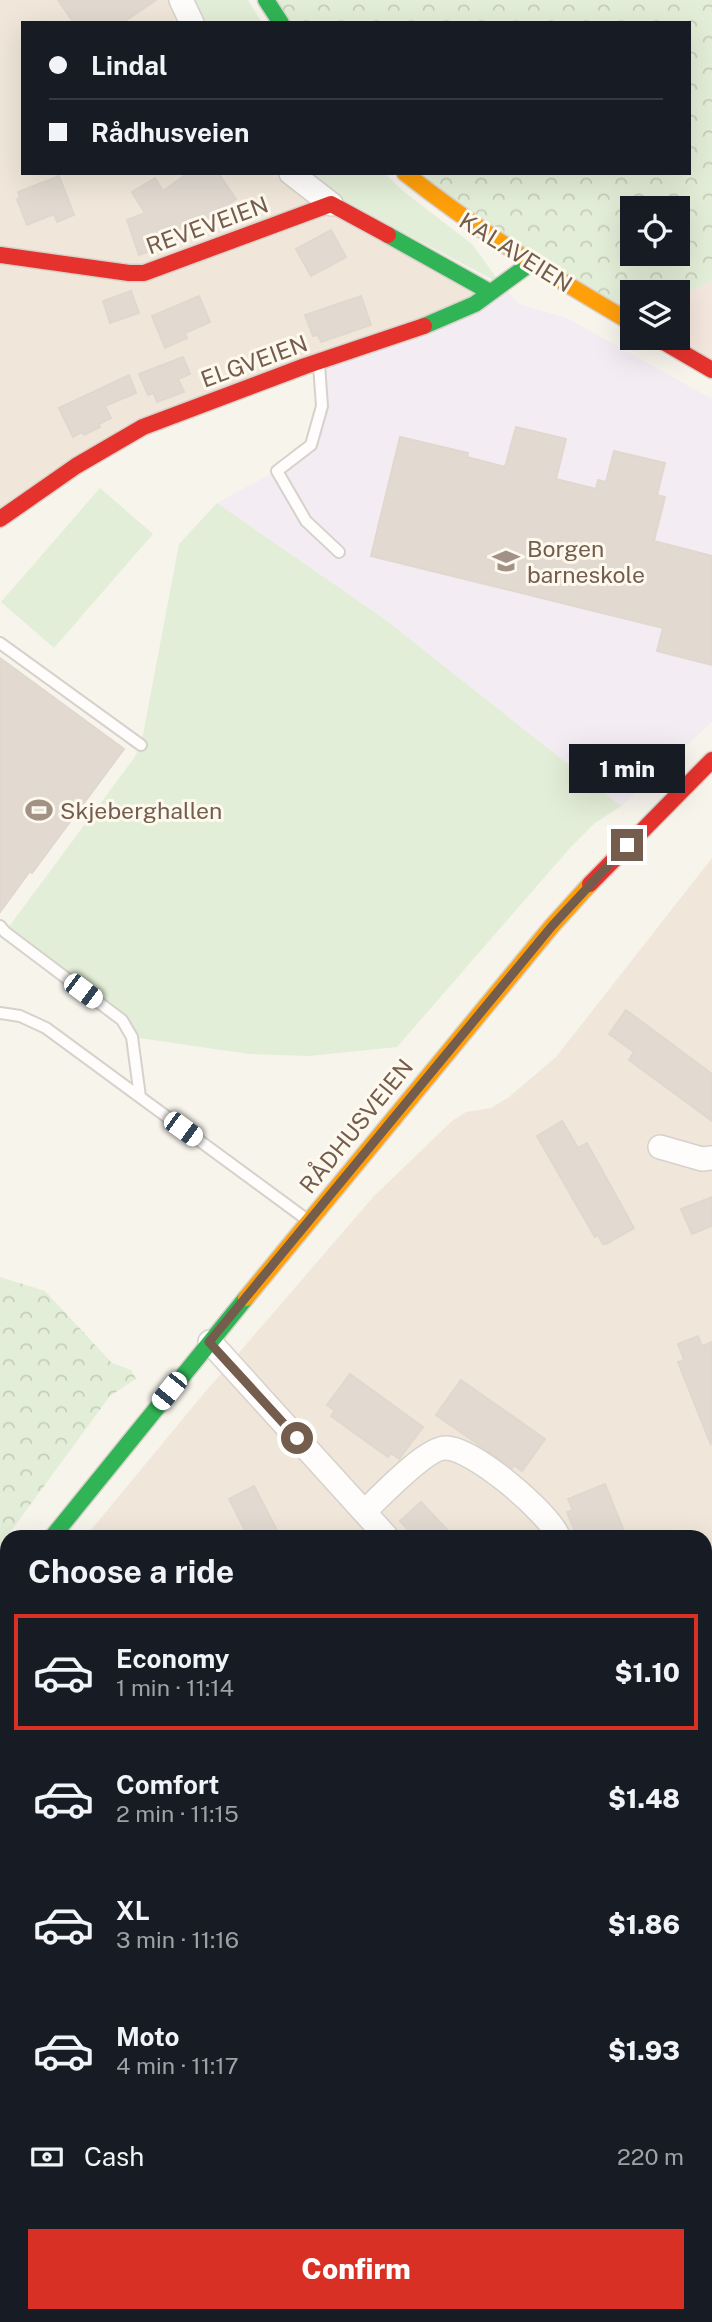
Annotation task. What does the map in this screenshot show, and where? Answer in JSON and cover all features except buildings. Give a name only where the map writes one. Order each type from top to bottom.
[{"type":"main road","points":[[266,0],[280,21]]},
{"type":"main road","name":"KALAVEIEN","points":[[407,175],[455,214],[620,316]]},
{"type":"main road","points":[[331,204],[490,292]]},
{"type":"main road","name":"REVEVEIEN","points":[[0,255],[144,273],[331,204]]},
{"type":"main road","name":"ELGVEIEN","points":[[0,519],[76,466],[143,427],[424,326],[475,304],[531,263]]},
{"type":"main road","points":[[678,350],[712,370]]},
{"type":"main road","name":"RÅDHUSVEIEN","points":[[58,1530],[552,926],[712,760]]},
{"type":"street","points":[[181,0],[191,21]]},
{"type":"street","points":[[294,175],[331,204]]},
{"type":"street","points":[[660,1147],[702,1159],[712,1158]]},
{"type":"street","points":[[209,1342],[381,1530]]},
{"type":"street","points":[[364,1511],[430,1452],[444,1447],[484,1465],[535,1505],[556,1530]]},
{"type":"lane","points":[[318,362],[322,407],[311,445],[276,471],[306,521],[339,552]]},
{"type":"lane","points":[[0,643],[141,745]]},
{"type":"lane","points":[[2,932],[122,1020],[132,1037],[140,1097]]},
{"type":"lane","points":[[0,1013],[36,1022],[308,1221]]},
{"type":"shaded area","points":[[0,0],[181,0],[191,21],[21,21],[21,175],[294,175],[490,292],[143,427],[0,519]]},
{"type":"shaded area","points":[[712,280],[712,370],[690,350],[690,292]]},
{"type":"shaded area","name":"Borgen barneskole","points":[[501,284],[519,304],[567,318],[712,399],[712,722],[621,806],[383,618],[217,503],[276,471],[311,445],[322,406],[319,362]]},
{"type":"shaded area","points":[[712,858],[712,1530],[91,1530],[200,1398],[374,1196],[452,1121],[466,1112],[491,1108],[509,1097],[556,1057]]},
{"type":"green space","points":[[181,0],[248,0],[261,21],[191,21]]},
{"type":"green space","points":[[266,0],[712,0],[712,280],[690,292],[690,280],[620,280],[620,312],[408,175],[691,175],[691,21],[280,21]]},
{"type":"green space","points":[[295,175],[386,175],[472,244],[501,284]]},
{"type":"green space","points":[[100,488],[153,534],[54,648],[1,602]]},
{"type":"green space","points":[[217,503],[383,618],[621,806],[595,823],[570,848],[397,1047],[309,1056],[249,1054],[132,1037],[122,1020],[5,932],[141,745],[179,544]]},
{"type":"green space","points":[[0,1277],[45,1291],[112,1363],[131,1370],[136,1379],[110,1396],[12,1530],[0,1530]]},
{"type":"traffic: fast","points":[[266,0],[280,21]]},
{"type":"traffic: fast","points":[[388,235],[490,292]]},
{"type":"traffic: fast","points":[[424,326],[475,304],[531,263]]},
{"type":"traffic: fast","points":[[58,1530],[246,1298]]},
{"type":"traffic: slow","points":[[408,175],[516,252],[620,316]]},
{"type":"traffic: slow","points":[[246,1298],[552,926],[590,884]]},
{"type":"traffic: jam","points":[[0,255],[144,273],[331,204],[388,235]]},
{"type":"traffic: jam","points":[[0,519],[76,466],[143,427],[305,366],[424,326]]},
{"type":"traffic: jam","points":[[678,350],[712,370]]},
{"type":"traffic: jam","points":[[590,884],[712,760]]},
{"type":"place","name":"Borgen barneskole","points":[[506,561]]},
{"type":"place","name":"Skjeberghallen","points":[[39,810]]},
{"type":"route","points":[[297,1438],[209,1342],[552,926],[627,845]]}]
